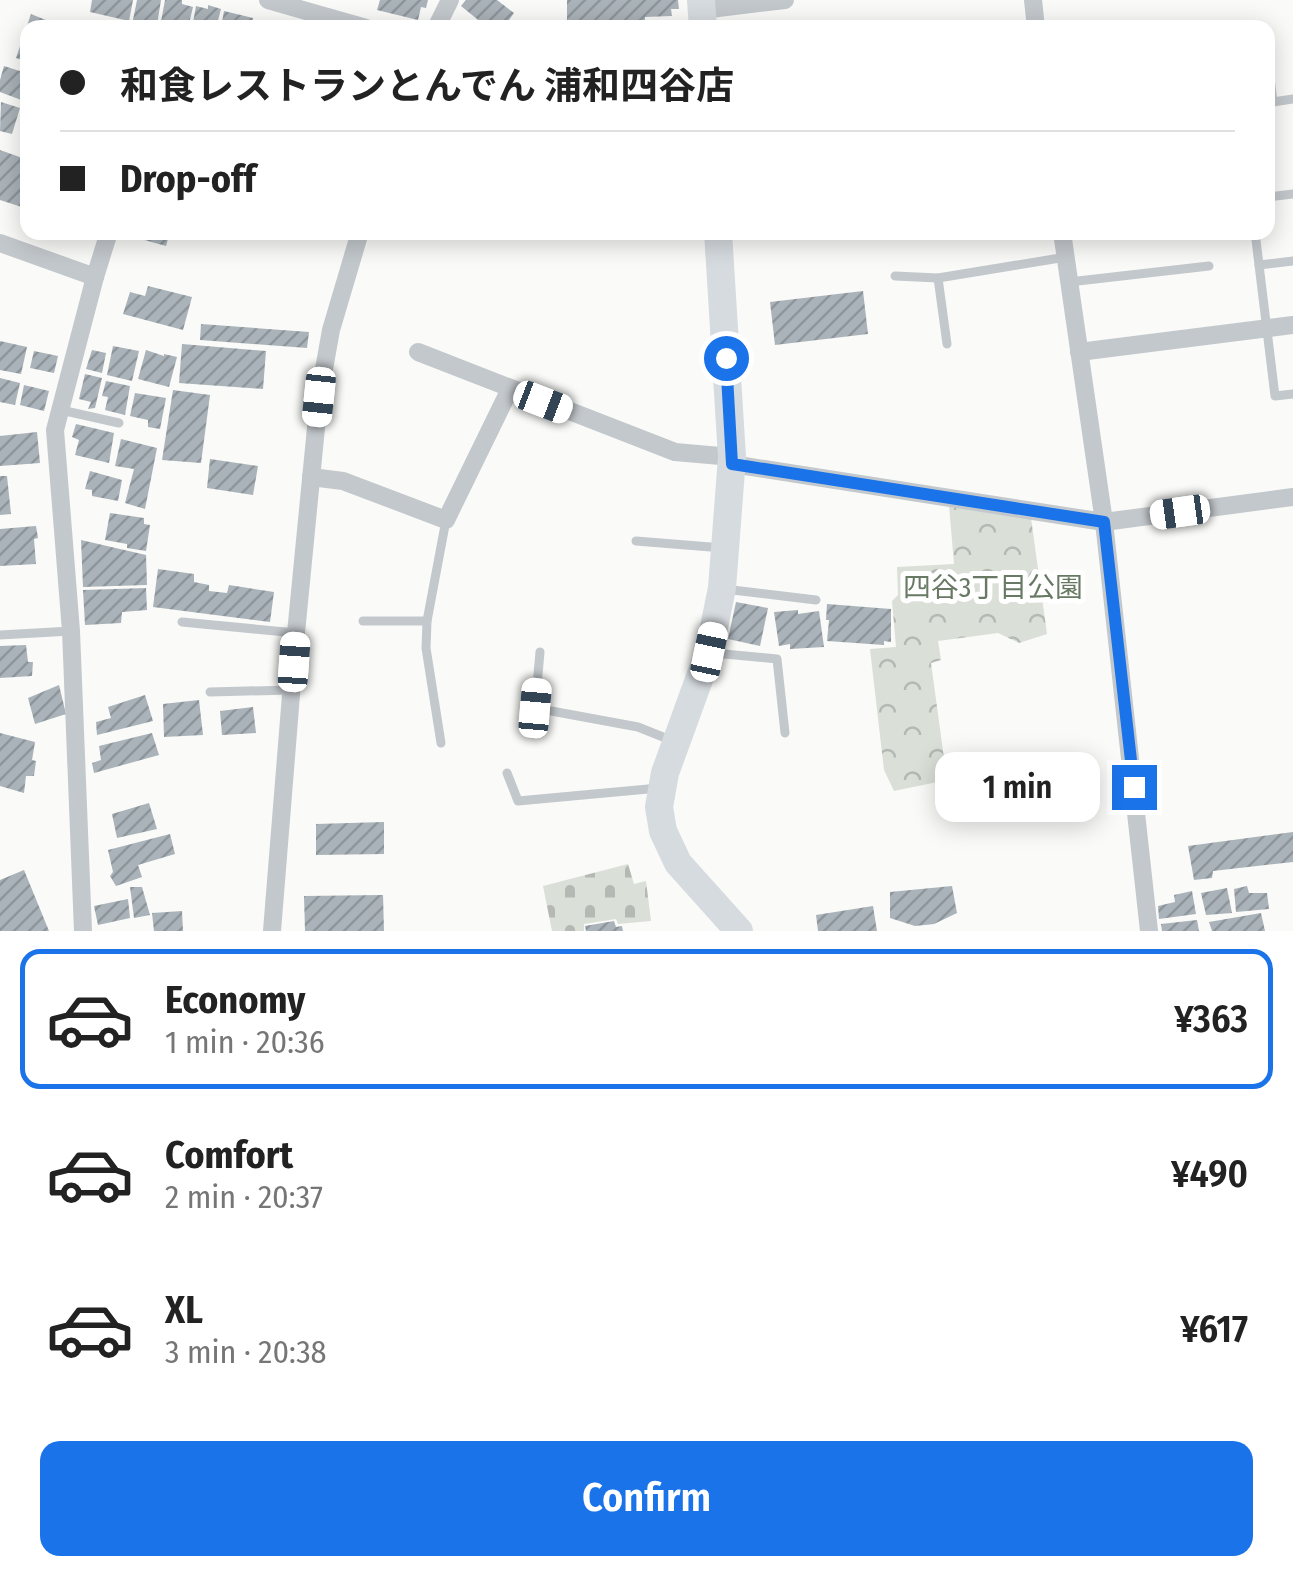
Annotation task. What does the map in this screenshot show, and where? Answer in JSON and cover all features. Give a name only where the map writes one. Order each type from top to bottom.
[{"type":"main road","points":[[718,240],[732,460],[722,588],[709,652],[675,742],[659,807],[663,831],[678,863],[739,931]]},
{"type":"street","points":[[268,0],[318,20]]},
{"type":"street","points":[[702,13],[785,0]]},
{"type":"street","points":[[83,931],[71,631],[55,430],[107,240]]},
{"type":"street","points":[[272,931],[319,397],[332,330],[358,240]]},
{"type":"street","points":[[1063,240],[1104,522],[1149,931]]},
{"type":"street","points":[[0,243],[96,277]]},
{"type":"street","points":[[1079,352],[1293,325]]},
{"type":"street","points":[[418,352],[675,452],[1104,522],[1293,497]]},
{"type":"street","points":[[311,476],[343,481],[446,520],[510,389]]},
{"type":"lane","points":[[1256,240],[1275,396],[1293,394]]},
{"type":"lane","points":[[896,276],[938,278],[1066,258]]},
{"type":"lane","points":[[1259,266],[1293,261]]},
{"type":"lane","points":[[1068,282],[1209,266]]},
{"type":"lane","points":[[938,278],[947,344]]},
{"type":"lane","points":[[61,410],[118,423]]},
{"type":"lane","points":[[441,743],[426,648],[426,621],[446,520]]},
{"type":"lane","points":[[636,541],[725,548]]},
{"type":"lane","points":[[722,588],[816,600]]},
{"type":"lane","points":[[363,621],[426,621]]},
{"type":"lane","points":[[182,622],[296,633]]},
{"type":"lane","points":[[0,635],[71,631]]},
{"type":"lane","points":[[540,652],[535,708],[638,727],[675,742]]},
{"type":"lane","points":[[709,652],[778,659],[785,733]]},
{"type":"lane","points":[[210,692],[292,690]]},
{"type":"lane","points":[[507,773],[518,801],[662,788]]},
{"type":"green space","name":"四谷3丁目公園","points":[[949,505],[1031,518],[1047,634],[1019,643],[998,633],[938,641],[941,660],[931,663],[947,780],[894,791],[884,770],[870,649],[896,647],[892,601],[898,595],[897,567],[954,564]]},
{"type":"green space","points":[[628,864],[634,884],[646,881],[651,921],[618,924],[616,919],[584,924],[584,931],[552,931],[543,886]]},
{"type":"building","points":[[92,0],[133,0],[129,20],[90,12]]},
{"type":"building","points":[[137,0],[161,0],[158,20],[133,20]]},
{"type":"building","points":[[165,0],[182,0],[182,4],[193,7],[190,20],[161,20]]},
{"type":"building","points":[[380,0],[428,0],[426,8],[421,7],[418,20],[377,10]]},
{"type":"building","points":[[466,0],[497,0],[514,13],[509,20],[478,20],[461,6]]},
{"type":"building","points":[[567,0],[678,0],[679,9],[671,9],[672,16],[567,20]]},
{"type":"building","points":[[208,5],[221,9],[218,20],[193,20],[196,6],[208,9]]},
{"type":"building","points":[[224,11],[253,18],[253,20],[222,20]]},
{"type":"building","points":[[4,66],[20,71],[20,100],[0,92]]},
{"type":"building","points":[[1,102],[20,108],[12,134],[0,131]]},
{"type":"building","points":[[0,150],[20,157],[20,206],[0,200]]},
{"type":"building","points":[[144,240],[168,240],[166,246]]},
{"type":"building","points":[[148,286],[192,297],[183,330],[123,314],[130,292],[145,296]]},
{"type":"building","points":[[863,291],[868,334],[775,345],[770,302]]},
{"type":"building","points":[[201,324],[309,332],[307,348],[200,340]]},
{"type":"building","points":[[0,341],[27,347],[21,374],[0,370]]},
{"type":"building","points":[[182,344],[266,351],[263,389],[179,383]]},
{"type":"building","points":[[113,346],[139,351],[132,381],[107,375]]},
{"type":"building","points":[[92,350],[106,353],[102,373],[86,369]]},
{"type":"building","points":[[146,350],[177,357],[169,387],[138,379]]},
{"type":"building","points":[[34,351],[58,356],[54,373],[30,368]]},
{"type":"building","points":[[85,374],[102,378],[95,408],[88,409],[91,402],[79,399]]},
{"type":"building","points":[[0,378],[20,383],[15,405],[0,402]]},
{"type":"building","points":[[106,381],[130,386],[125,415],[105,410],[108,397],[102,396]]},
{"type":"building","points":[[24,385],[49,391],[44,411],[20,405]]},
{"type":"building","points":[[173,390],[210,395],[201,463],[162,460]]},
{"type":"building","points":[[135,393],[166,398],[160,429],[148,427],[148,420],[130,416]]},
{"type":"building","points":[[76,424],[114,433],[109,463],[75,455],[79,440],[72,437]]},
{"type":"building","points":[[37,432],[40,463],[0,466],[0,436]]},
{"type":"building","points":[[121,439],[157,448],[145,509],[125,503],[134,469],[115,466]]},
{"type":"building","points":[[210,459],[258,466],[253,495],[207,488]]},
{"type":"building","points":[[90,471],[122,480],[118,501],[92,496],[92,490],[85,489]]},
{"type":"building","points":[[0,476],[7,476],[11,514],[0,515]]},
{"type":"building","points":[[110,513],[144,518],[144,524],[150,525],[146,551],[105,540]]},
{"type":"building","points":[[36,526],[36,564],[0,566],[0,529]]},
{"type":"building","points":[[81,540],[146,555],[147,585],[83,587]]},
{"type":"building","points":[[158,569],[194,574],[194,582],[209,585],[209,591],[227,593],[229,585],[274,592],[270,622],[153,607]]},
{"type":"building","points":[[146,588],[147,610],[122,612],[121,623],[85,625],[83,590]]},
{"type":"building","points":[[736,602],[768,608],[760,646],[728,639]]},
{"type":"building","points":[[827,604],[891,609],[891,642],[884,641],[884,645],[827,641]]},
{"type":"building","points":[[798,610],[798,614],[819,611],[824,647],[779,646],[774,612]]},
{"type":"building","points":[[26,645],[28,662],[33,662],[32,676],[0,678],[0,646]]},
{"type":"building","points":[[59,685],[66,714],[35,724],[28,698]]},
{"type":"building","points":[[145,695],[153,721],[97,735],[96,722],[111,718],[108,707]]},
{"type":"building","points":[[199,700],[203,735],[164,737],[163,704]]},
{"type":"building","points":[[253,707],[256,733],[222,735],[220,711]]},
{"type":"building","points":[[0,733],[35,742],[34,776],[26,776],[24,793],[0,786]]},
{"type":"building","points":[[152,733],[159,755],[94,773],[92,763],[101,760],[99,746]]},
{"type":"building","points":[[149,803],[157,829],[117,838],[112,814]]},
{"type":"building","points":[[384,822],[384,854],[316,855],[316,824]]},
{"type":"building","points":[[1293,832],[1293,862],[1213,871],[1212,878],[1194,880],[1188,846]]},
{"type":"building","points":[[170,834],[175,854],[138,865],[142,877],[116,886],[110,876],[113,872],[108,850]]},
{"type":"building","points":[[24,870],[49,931],[0,931],[0,880]]},
{"type":"building","points":[[952,886],[957,913],[934,924],[915,926],[890,918],[890,892]]},
{"type":"building","points":[[1247,886],[1249,893],[1267,893],[1269,909],[1236,912],[1234,889]]},
{"type":"building","points":[[130,887],[142,887],[150,915],[134,918]]},
{"type":"building","points":[[1227,888],[1232,913],[1206,915],[1201,893]]},
{"type":"building","points":[[1192,891],[1196,914],[1159,919],[1158,906],[1175,902],[1174,895]]},
{"type":"building","points":[[383,895],[384,931],[305,931],[304,896]]},
{"type":"building","points":[[128,899],[130,918],[98,925],[94,906]]},
{"type":"building","points":[[873,906],[877,931],[818,931],[816,915]]},
{"type":"building","points":[[182,911],[183,931],[154,931],[152,913]]},
{"type":"building","points":[[1261,913],[1265,931],[1212,931],[1209,922]]},
{"type":"building","points":[[1197,920],[1199,931],[1162,931],[1161,924]]},
{"type":"building","points":[[614,921],[623,931],[586,931],[585,926]]},
{"type":"route","points":[[726,358],[732,464],[1104,522],[1134,787]]}]
